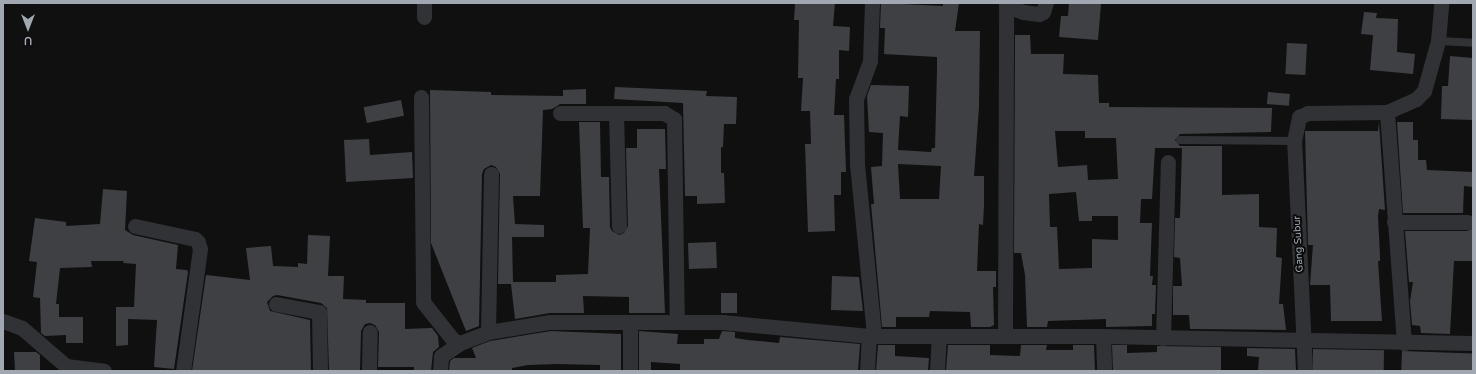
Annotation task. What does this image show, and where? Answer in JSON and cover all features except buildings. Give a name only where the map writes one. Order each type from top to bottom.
[{"type":"street","points":[[867,371],[871,335],[857,164],[856,99],[870,61],[872,3]]},
{"type":"street","points":[[1005,335],[1006,4],[1023,12],[1039,14],[1043,12],[1046,3]]},
{"type":"street","points":[[1404,343],[1387,112],[1416,99],[1424,91],[1438,41],[1441,3]]},
{"type":"street","points":[[421,97],[423,302],[454,340],[460,343]]},
{"type":"street","name":"Gang Subur","points":[[1305,371],[1305,339],[1294,141],[1299,117],[1308,113],[1387,112]]},
{"type":"street","points":[[560,113],[664,113],[674,119],[677,322]]},
{"type":"street","points":[[616,113],[619,226]]},
{"type":"street","points":[[1163,338],[1168,162]]},
{"type":"street","points":[[488,332],[491,174]]},
{"type":"street","points":[[1394,222],[1467,222]]},
{"type":"street","points":[[135,226],[195,239],[198,242],[200,249],[183,371]]},
{"type":"street","points":[[276,304],[319,312],[320,371]]},
{"type":"street","points":[[3,321],[22,328],[66,366],[104,371]]},
{"type":"street","points":[[440,371],[441,356],[460,343],[488,332],[550,322],[722,322],[871,335],[939,337],[1005,335],[1103,336],[1305,339],[1404,343],[1473,343]]},
{"type":"street","points":[[630,323],[630,371]]},
{"type":"street","points":[[369,371],[370,332]]},
{"type":"street","points":[[1103,336],[1104,371]]},
{"type":"street","points":[[937,371],[939,337]]},
{"type":"lane","points":[[1438,41],[1473,43]]},
{"type":"lane","points":[[1180,140],[1294,141]]}]
